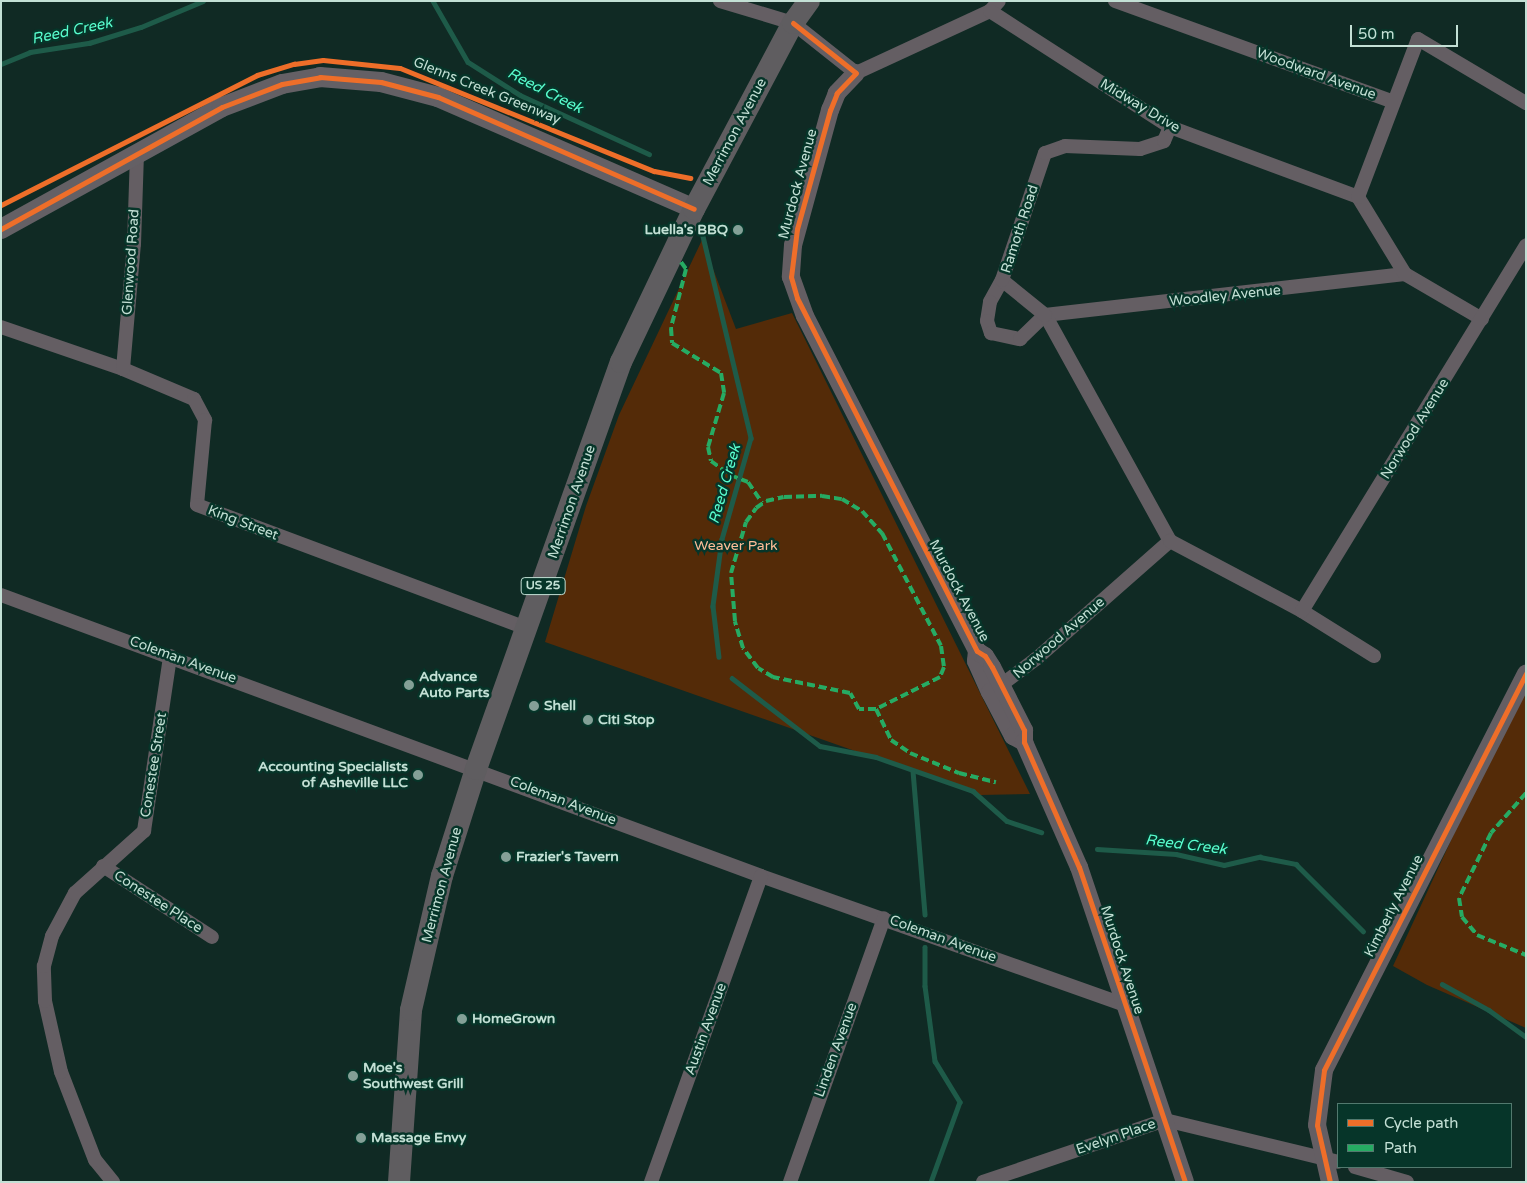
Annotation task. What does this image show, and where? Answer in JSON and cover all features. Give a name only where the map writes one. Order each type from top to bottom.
[{"type":"main road","name":"Merrimon Avenue","points":[[400,1182],[410,1010],[442,876],[476,768],[528,629],[621,362],[694,209],[793,23],[809,1]]},
{"type":"main road","points":[[1,229],[250,94],[300,79],[357,78],[438,97],[694,209]]},
{"type":"street","points":[[720,1],[793,23],[856,73],[995,6]]},
{"type":"street","points":[[793,23],[798,1]]},
{"type":"street","name":"Woodward Avenue","points":[[1115,1],[1392,101],[1418,39],[1526,104]]},
{"type":"street","name":"Midway Drive","points":[[995,6],[1170,128],[1358,197]]},
{"type":"street","name":"Murdock Avenue","points":[[856,73],[838,93],[830,110],[794,245],[791,277],[805,316],[977,651],[985,656],[996,690],[1024,730],[1024,742],[1079,867],[1185,1182]]},
{"type":"street","points":[[1392,101],[1358,197],[1405,274],[1482,319]]},
{"type":"street","name":"Ramoth Road","points":[[1170,128],[1164,141],[1140,149],[1065,146],[1044,153],[1002,280],[1045,314],[1170,541]]},
{"type":"street","name":"Glenwood Road","points":[[123,369],[134,244],[137,155]]},
{"type":"street","name":"Norwood Avenue","points":[[1302,611],[1526,245]]},
{"type":"street","name":"Woodley Avenue","points":[[1045,314],[1405,274]]},
{"type":"street","points":[[1002,280],[990,302],[987,321],[991,333],[1020,339],[1045,314]]},
{"type":"street","name":"King Street","points":[[1,327],[123,369],[194,399],[206,420],[197,505],[528,629]]},
{"type":"street","points":[[1170,541],[1302,611],[1374,656]]},
{"type":"street","name":"Norwood Avenue","points":[[996,690],[1170,541]]},
{"type":"street","name":"Coleman Avenue","points":[[1,595],[476,768],[761,876],[1125,1005]]},
{"type":"street","name":"Conestee Street","points":[[113,1182],[95,1160],[61,1072],[45,1001],[44,966],[52,936],[75,893],[144,831],[170,656]]},
{"type":"street","name":"Kimberly Avenue","points":[[1330,1182],[1331,1160],[1317,1125],[1324,1070],[1526,673]]},
{"type":"street","name":"Conestee Place","points":[[103,866],[212,937]]},
{"type":"street","name":"Austin Avenue","points":[[651,1182],[761,876]]},
{"type":"street","name":"Linden Avenue","points":[[790,1182],[884,918]]},
{"type":"street","name":"Evelyn Place","points":[[983,1182],[1165,1120],[1331,1160]]},
{"type":"street","points":[[1358,1168],[1406,1182]]},
{"type":"green space","name":"Weaver Park","points":[[702,240],[736,329],[792,313],[1030,794],[980,795],[545,642],[586,506],[619,415]]},
{"type":"green space","points":[[1526,691],[1526,1028],[1427,985],[1393,966],[1459,823]]},
{"type":"waterway","name":"Reed Creek","points":[[1,64],[30,52],[89,43],[141,27],[203,1]]},
{"type":"waterway","name":"Reed Creek","points":[[433,1],[468,62],[520,95],[649,154]]},
{"type":"waterway","name":"Reed Creek","points":[[702,232],[751,438],[722,539],[713,606],[719,657]]},
{"type":"waterway","name":"Reed Creek","points":[[732,678],[820,746],[876,757],[973,791],[1007,821],[1041,832]]},
{"type":"waterway","points":[[913,771],[925,915]]},
{"type":"waterway","name":"Reed Creek","points":[[1097,849],[1176,854],[1224,865],[1260,857],[1296,864],[1363,931]]},
{"type":"waterway","points":[[925,947],[925,986],[935,1061],[960,1102],[931,1182]]},
{"type":"waterway","name":"Reed Creek","points":[[1442,984],[1489,1010],[1526,1037]]},
{"type":"marked path","points":[[681,262],[686,269],[671,328],[672,343],[721,373],[724,393],[708,447],[711,461],[730,475],[748,482],[762,503]]},
{"type":"marked path","points":[[822,496],[842,499],[862,511],[882,533],[941,646],[944,667],[940,677],[876,709],[859,709],[850,693],[773,677],[758,668],[743,648],[735,621],[731,573],[746,522],[756,508],[766,501],[784,497],[822,496]]},
{"type":"marked path","points":[[876,709],[891,740],[910,753],[959,773],[996,782]]},
{"type":"marked path","points":[[1526,793],[1491,833],[1459,898],[1462,917],[1477,935],[1526,955]]},
{"type":"cycle path","points":[[793,23],[856,73],[837,93],[830,110],[797,229],[791,277],[797,298],[977,651],[985,656],[992,667],[1024,730],[1024,742],[1079,867],[1185,1182]]},
{"type":"cycle path","name":"Glenns Creek Greenway","points":[[1,205],[257,75],[294,64],[323,60],[400,68],[654,171],[690,178]]},
{"type":"cycle path","points":[[1,229],[222,107],[282,84],[320,77],[381,82],[438,97],[694,209]]},
{"type":"cycle path","points":[[1330,1182],[1317,1125],[1324,1070],[1526,673]]},
{"type":"place","name":"Luella's BBQ","points":[[738,230]]},
{"type":"place","name":"Advance Auto Parts","points":[[409,685]]},
{"type":"place","name":"Shell","points":[[534,706]]},
{"type":"place","name":"Citi Stop","points":[[588,720]]},
{"type":"place","name":"Accounting Specialists of Asheville LLC","points":[[418,775]]},
{"type":"place","name":"Frazier's Tavern","points":[[506,857]]},
{"type":"place","name":"HomeGrown","points":[[462,1019]]},
{"type":"place","name":"Moe's Southwest Grill","points":[[353,1076]]},
{"type":"place","name":"Massage Envy","points":[[361,1138]]}]
